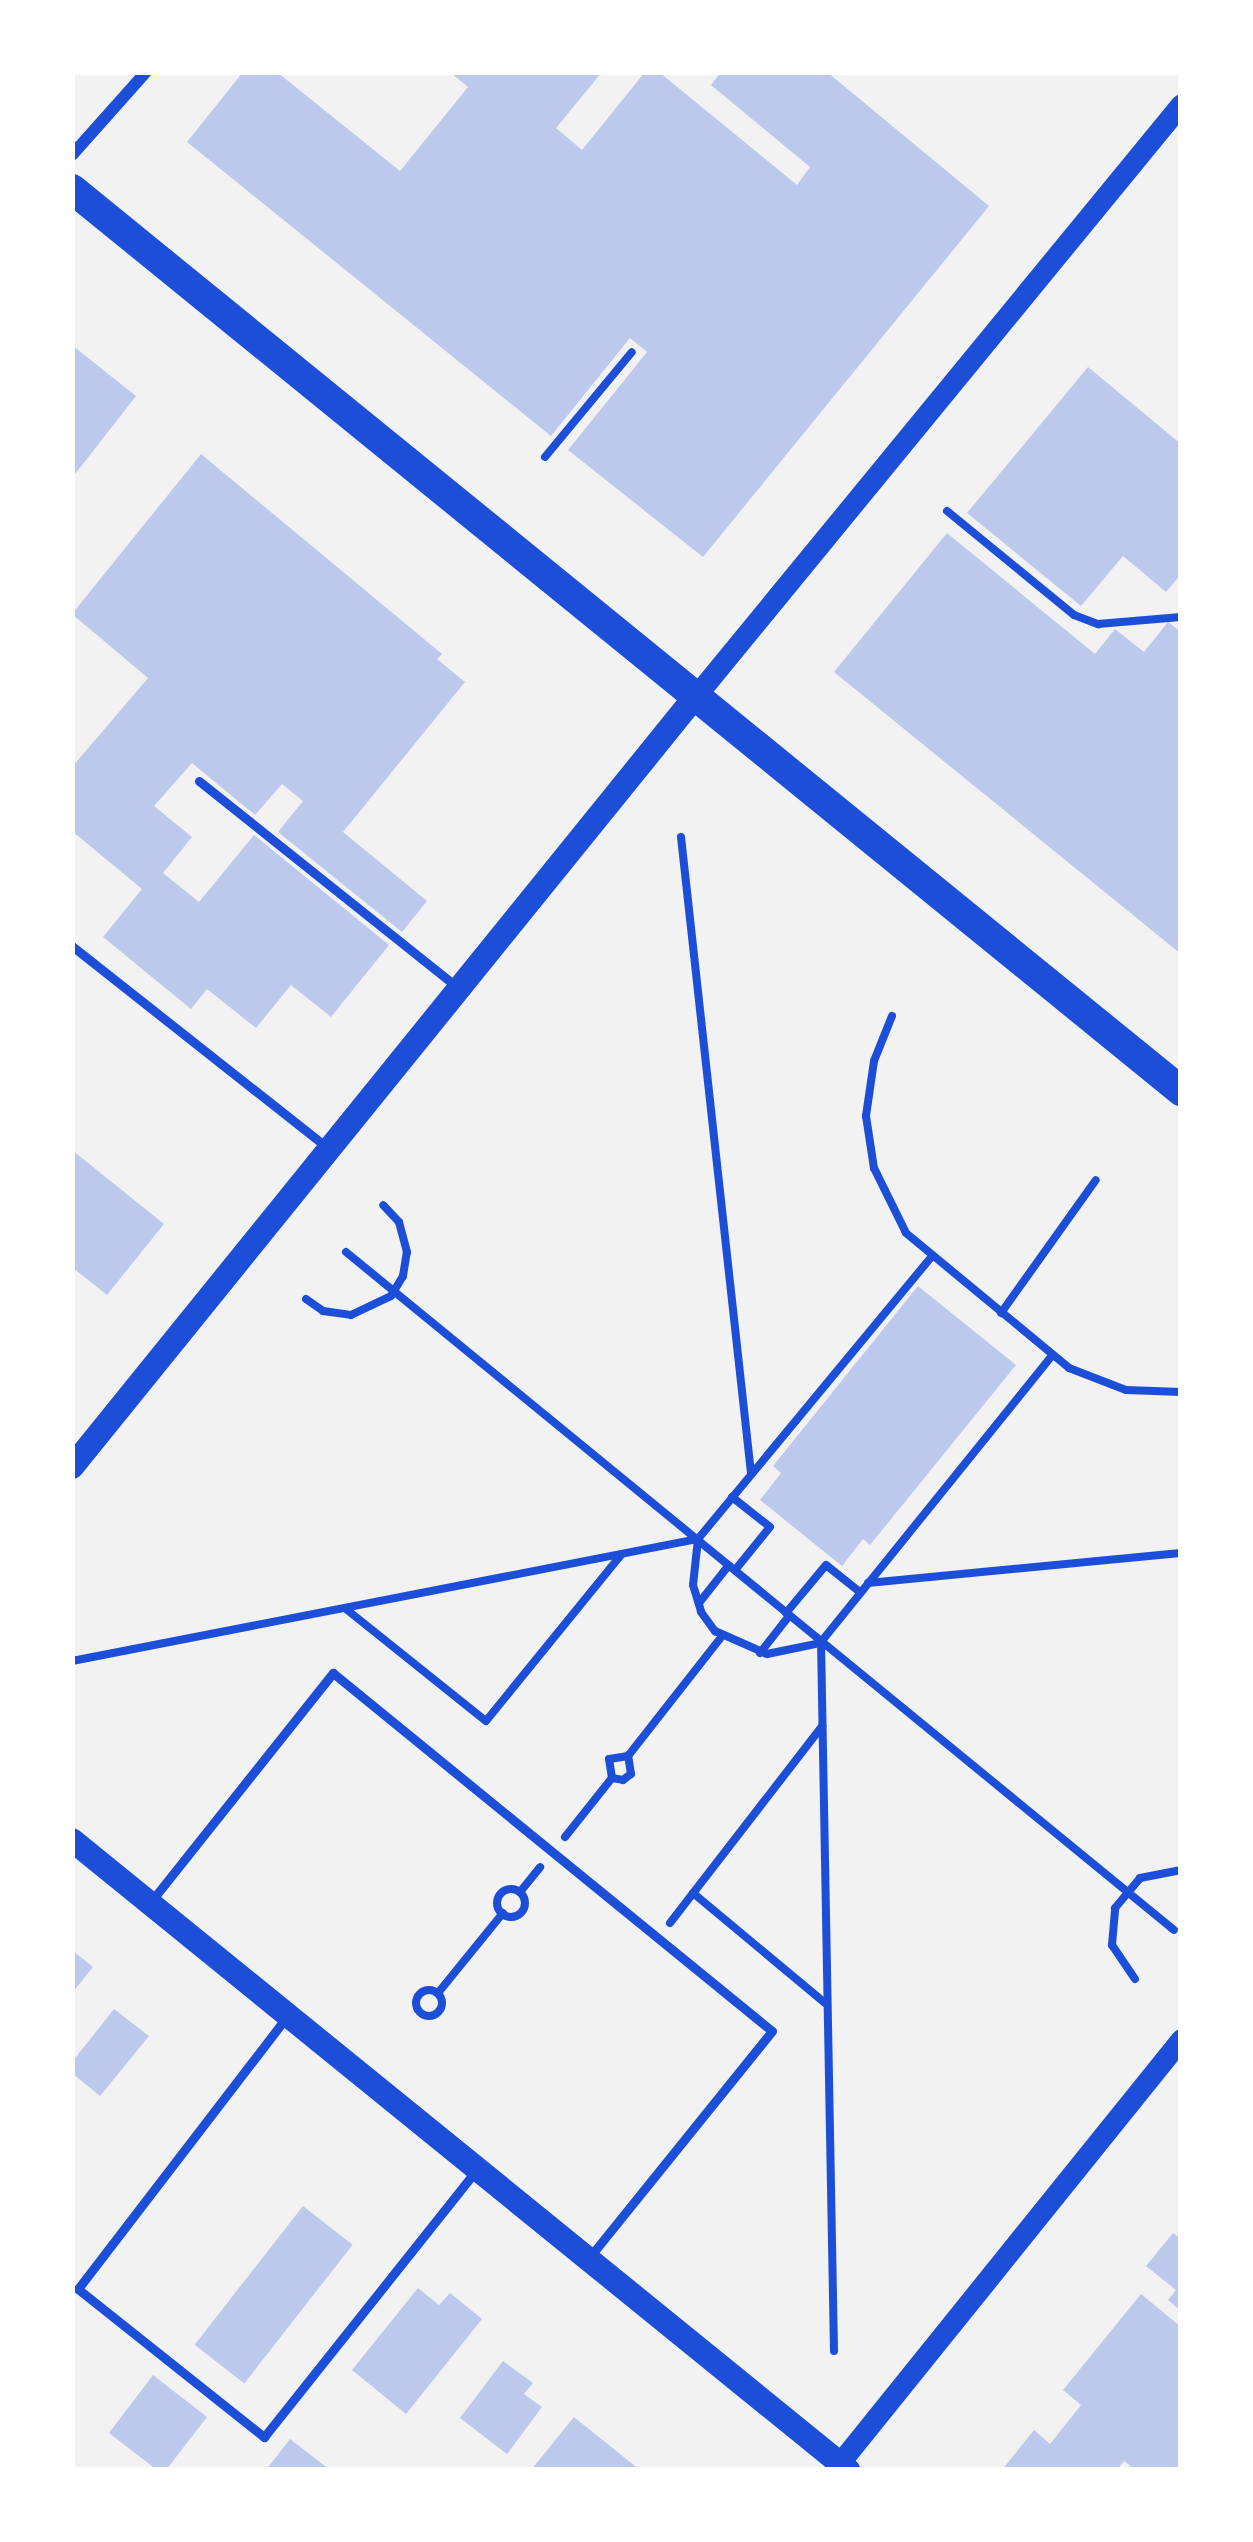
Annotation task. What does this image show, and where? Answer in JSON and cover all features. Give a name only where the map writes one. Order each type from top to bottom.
[{"type":"highway","points":[[72,189],[1181,1091]]},
{"type":"main road","points":[[72,1467],[694,698]]},
{"type":"main road","points":[[72,1840],[840,2468]]},
{"type":"street","points":[[72,155],[146,72]]},
{"type":"street","points":[[694,698],[1181,104]]},
{"type":"street","points":[[840,2468],[1181,2038]]},
{"type":"lane","points":[[199,781],[459,988]]},
{"type":"lane","points":[[72,946],[329,1149]]},
{"type":"lane","points":[[149,1903],[333,1673],[463,1778],[772,2031],[588,2258]]},
{"type":"lane","points":[[288,2016],[78,2289],[264,2437],[477,2169]]},
{"type":"path","points":[[545,457],[632,352]]},
{"type":"path","points":[[946,511],[1074,615],[1098,624],[1181,617]]},
{"type":"path","points":[[681,837],[752,1473]]},
{"type":"path","points":[[892,1016],[869,1080],[870,1152],[896,1219],[932,1256],[1052,1356],[1103,1384],[1148,1394],[1181,1392]]},
{"type":"path","points":[[1001,1313],[1096,1180]]},
{"type":"path","points":[[306,1299],[323,1311],[351,1315],[378,1306],[394,1292],[407,1262],[406,1240],[383,1205]]},
{"type":"path","points":[[346,1252],[1174,1930]]},
{"type":"path","points":[[932,1256],[698,1539],[692,1572],[698,1604],[722,1636],[760,1653],[790,1652],[821,1642],[1052,1356]]},
{"type":"path","points":[[698,1604],[770,1527],[732,1497]]},
{"type":"path","points":[[72,1660],[698,1539]]},
{"type":"path","points":[[760,1653],[826,1565],[864,1587],[1181,1553]]},
{"type":"path","points":[[344,1608],[486,1720],[621,1554]]},
{"type":"path","points":[[628,1756],[722,1636]]},
{"type":"path","points":[[821,1642],[834,2351]]},
{"type":"path","points":[[670,1923],[823,1725]]},
{"type":"path","points":[[1135,1979],[1120,1962],[1111,1933],[1125,1891],[1158,1870],[1181,1870]]},
{"type":"path","points":[[693,1893],[826,2004]]},
{"type":"path","points":[[438,1994],[503,1913]]},
{"type":"building","points":[[243,72],[277,72],[400,171],[468,87],[450,72],[602,72],[556,128],[582,150],[645,72],[659,72],[797,185],[810,167],[711,85],[721,72],[827,72],[989,206],[703,557],[568,450],[647,352],[630,338],[551,436],[187,142]]},
{"type":"building","points":[[72,345],[136,396],[72,478]]},
{"type":"building","points":[[1088,367],[1181,444],[1181,574],[1166,592],[1123,556],[1081,606],[967,513]]},
{"type":"building","points":[[201,454],[442,654],[437,659],[465,682],[343,832],[427,901],[402,932],[278,832],[303,801],[282,784],[255,815],[192,763],[154,806],[192,837],[163,873],[199,902],[254,835],[389,945],[331,1017],[291,985],[256,1028],[207,989],[191,1009],[103,937],[142,889],[72,831],[72,767],[148,678],[72,614]]},
{"type":"building","points":[[947,533],[1095,654],[1115,629],[1144,652],[1168,622],[1181,632],[1181,954],[834,672]]},
{"type":"building","points":[[72,1150],[164,1224],[107,1295],[72,1267]]},
{"type":"building","points":[[918,1286],[1016,1365],[870,1545],[863,1539],[842,1566],[760,1500],[781,1473],[773,1466]]},
{"type":"building","points":[[72,1950],[93,1967],[72,1993]]},
{"type":"building","points":[[114,2009],[149,2036],[100,2096],[72,2073],[72,2062]]},
{"type":"building","points":[[303,2206],[353,2245],[244,2383],[195,2345]]},
{"type":"building","points":[[1173,2233],[1181,2239],[1181,2311],[1168,2300],[1176,2290],[1146,2266]]},
{"type":"building","points":[[418,2288],[439,2305],[450,2293],[482,2319],[406,2414],[352,2370]]},
{"type":"building","points":[[1141,2294],[1181,2327],[1181,2470],[1136,2470],[1124,2461],[1117,2470],[1002,2470],[1034,2430],[1050,2444],[1081,2405],[1063,2390]]},
{"type":"building","points":[[503,2361],[533,2383],[524,2394],[542,2407],[507,2454],[460,2418]]},
{"type":"building","points":[[153,2375],[207,2417],[166,2470],[157,2470],[109,2433]]},
{"type":"building","points":[[574,2417],[640,2470],[531,2470]]},
{"type":"building","points":[[290,2439],[330,2470],[266,2470]]}]
